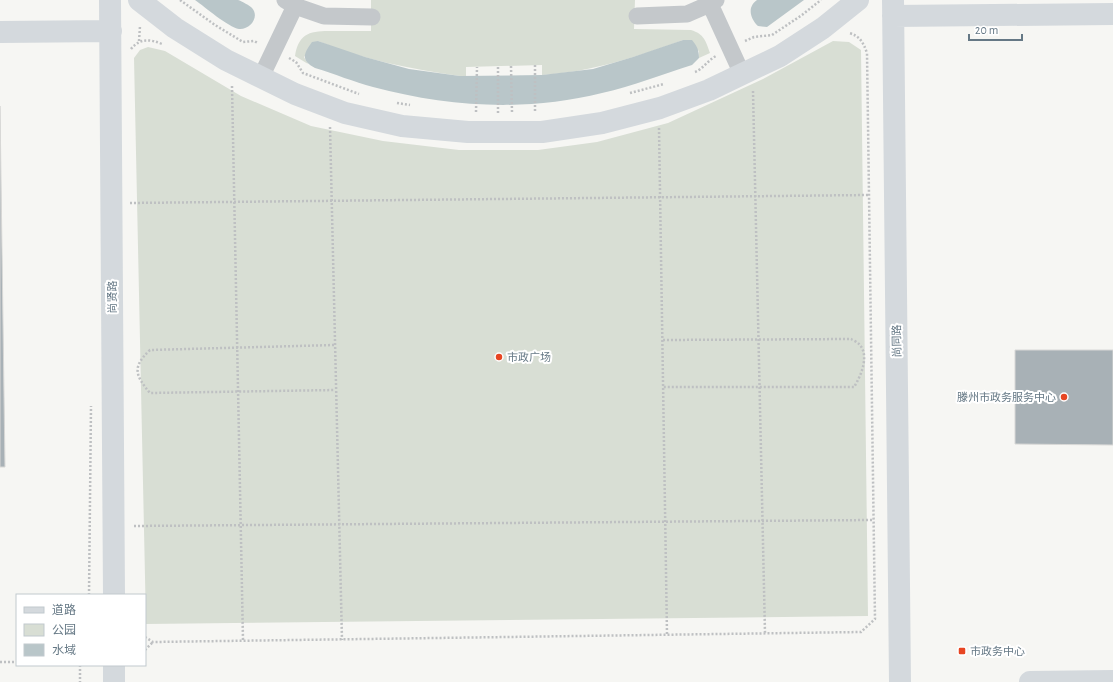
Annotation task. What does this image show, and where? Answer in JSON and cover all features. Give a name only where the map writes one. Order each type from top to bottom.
[{"type":"street","name":"尚贤路","points":[[110,0],[114,594]]},
{"type":"street","points":[[139,0],[175,28],[226,60],[295,94],[345,113],[402,126],[468,132],[542,132],[602,123],[660,108],[709,90],[748,82],[780,56],[823,28],[858,0]]},
{"type":"street","points":[[637,16],[687,14],[713,2],[731,48],[748,82]]},
{"type":"street","points":[[261,77],[274,50],[290,3],[324,16],[372,16]]},
{"type":"street","points":[[893,8],[1113,14]]},
{"type":"street","name":"尚同路","points":[[893,8],[900,682]]},
{"type":"street","points":[[0,32],[110,31]]},
{"type":"street","points":[[114,666],[114,682]]},
{"type":"street","points":[[1030,682],[1113,681]]},
{"type":"path","points":[[180,0],[215,25],[243,42],[254,41],[296,62],[303,73],[362,95]]},
{"type":"path","points":[[689,75],[700,70],[711,59],[731,48],[754,37],[772,35],[821,0]]},
{"type":"path","points":[[146,638],[153,642],[861,632],[874,619],[867,53],[859,37],[851,33],[846,33]]},
{"type":"path","points":[[129,54],[134,45],[145,40],[153,40],[165,46]]},
{"type":"path","points":[[534,65],[535,112]]},
{"type":"path","points":[[498,66],[498,113]]},
{"type":"path","points":[[512,66],[512,112]]},
{"type":"path","points":[[476,112],[477,67]]},
{"type":"path","points":[[226,82],[237,88]]},
{"type":"path","points":[[628,94],[670,82]]},
{"type":"path","points":[[748,82],[756,196],[764,634]]},
{"type":"path","points":[[232,85],[236,348],[243,641]]},
{"type":"path","points":[[396,103],[417,106]]},
{"type":"path","points":[[468,112],[484,112]]},
{"type":"path","points":[[491,112],[520,112]]},
{"type":"path","points":[[527,112],[540,112]]},
{"type":"path","points":[[659,121],[667,635]]},
{"type":"path","points":[[336,128],[330,126],[342,640]]},
{"type":"path","points":[[130,210],[130,203],[868,195]]},
{"type":"path","points":[[663,340],[851,339],[860,345],[863,352],[860,376],[854,386],[664,387]]},
{"type":"path","points":[[334,345],[150,350],[138,365],[138,378],[150,393],[335,390]]},
{"type":"path","points":[[863,361],[871,356]]},
{"type":"path","points":[[135,368],[138,372]]},
{"type":"path","points":[[89,594],[91,404]]},
{"type":"path","points":[[134,518],[134,534]]},
{"type":"path","points":[[134,526],[873,520]]},
{"type":"path","points":[[146,649],[153,642]]},
{"type":"path","points":[[0,662],[16,662]]},
{"type":"path","points":[[80,666],[80,682]]},
{"type":"green space","points":[[371,0],[635,0],[634,29],[691,30],[704,38],[710,53],[699,58],[699,51],[683,40],[631,58],[578,71],[542,75],[542,65],[466,67],[466,76],[405,67],[370,59],[318,41],[304,57],[308,64],[295,56],[300,41],[309,34],[315,32],[371,31]]},
{"type":"green space","points":[[833,41],[849,42],[861,50],[868,616],[146,624],[134,58],[140,50],[148,47],[165,51],[241,96],[311,126],[383,141],[459,150],[538,150],[597,142],[668,123],[763,79]]},
{"type":"water","points":[[195,0],[238,0],[252,8],[255,15],[253,22],[243,29],[239,29],[223,21]]},
{"type":"water","points":[[757,0],[804,0],[767,27],[758,26],[753,20],[751,9]]},
{"type":"water","points":[[683,40],[692,40],[699,53],[699,58],[692,65],[602,93],[545,103],[516,105],[458,103],[401,94],[366,85],[315,68],[307,63],[305,57],[305,54],[312,42],[318,41],[365,57],[409,69],[460,76],[542,75],[593,69]]},
{"type":"building","points":[[0,106],[5,467],[0,467]]},
{"type":"building","name":"滕州市政务服务中心","points":[[1015,350],[1113,350],[1113,445],[1015,444]]},
{"type":"place","name":"市政广场","points":[[499,357]]},
{"type":"place","name":"滕州市政务服务中心","points":[[1064,397]]},
{"type":"place","name":"市政务中心","points":[[962,651]]}]
